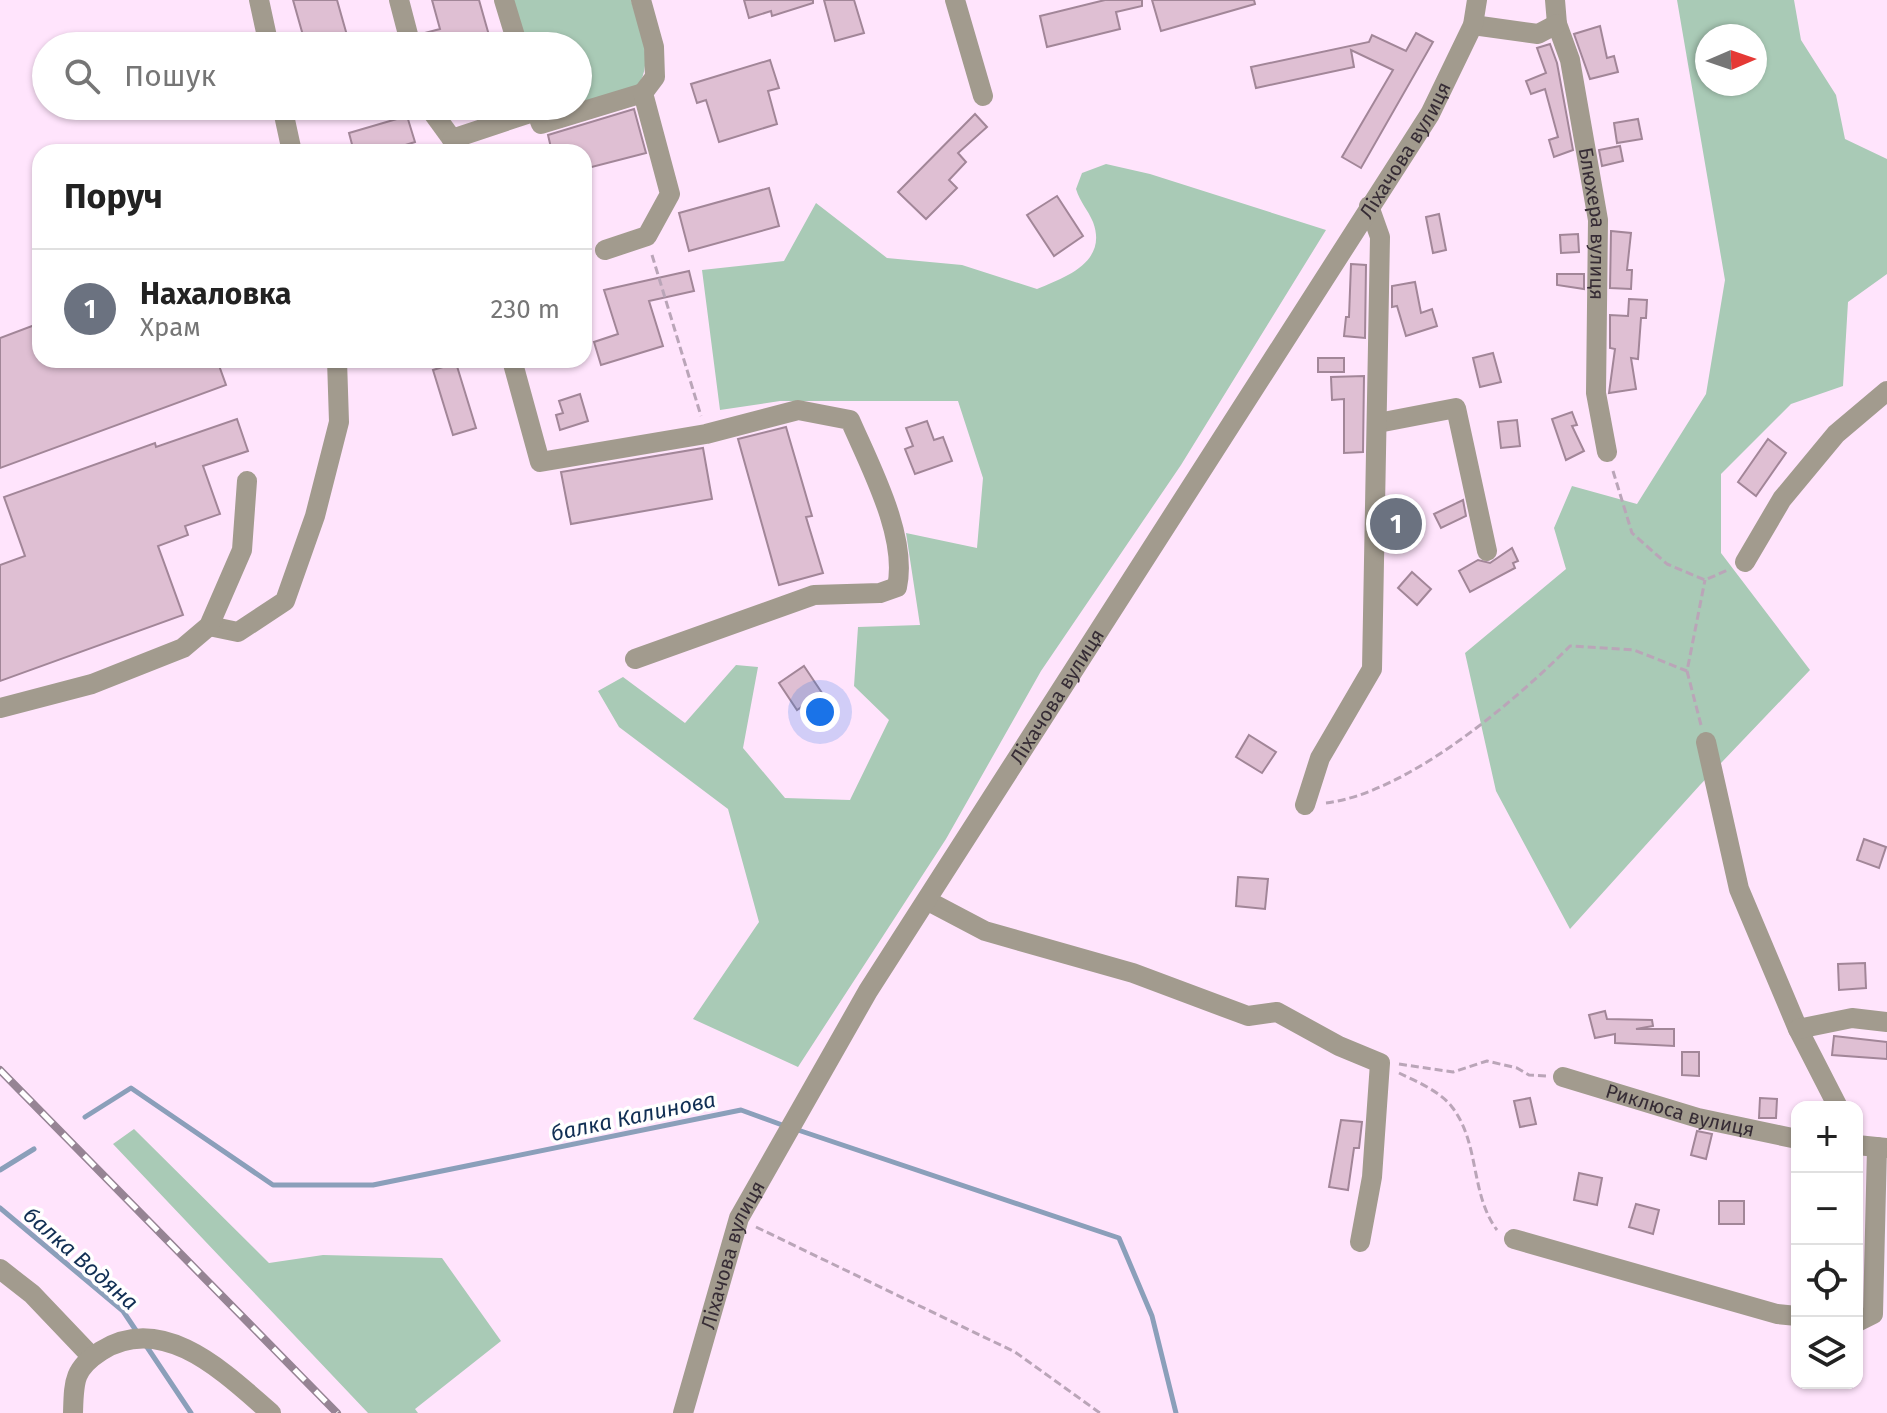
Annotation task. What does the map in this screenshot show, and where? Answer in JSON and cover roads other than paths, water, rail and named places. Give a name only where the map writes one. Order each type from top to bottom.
[{"type":"street","points":[[259,0],[266,32]]},
{"type":"street","points":[[399,0],[407,32]]},
{"type":"street","points":[[504,0],[514,32]]},
{"type":"street","points":[[592,108],[643,93],[655,77],[654,47],[641,0]]},
{"type":"street","points":[[955,0],[983,96]]},
{"type":"street","name":"Ліхачова вулиця","points":[[683,1413],[739,1218],[868,991],[1430,114],[1473,25],[1477,0]]},
{"type":"street","name":"Блюхера вулиця","points":[[1555,0],[1557,24],[1570,60],[1598,220],[1596,393],[1607,452]]},
{"type":"street","points":[[1473,25],[1538,34],[1557,24]]},
{"type":"street","points":[[605,250],[647,236],[670,194],[643,93]]},
{"type":"street","points":[[285,120],[290,144]]},
{"type":"street","points":[[437,120],[453,144]]},
{"type":"street","points":[[456,144],[509,120]]},
{"type":"street","points":[[1305,805],[1320,758],[1372,669],[1380,237],[1369,206]]},
{"type":"street","points":[[209,626],[238,632],[285,601],[315,516],[339,422],[337,368]]},
{"type":"street","points":[[514,368],[540,462],[706,434],[798,410],[850,420],[882,492],[901,569],[897,587],[880,593],[814,595],[635,659]]},
{"type":"street","points":[[1745,562],[1782,499],[1827,444],[1887,391]]},
{"type":"street","points":[[1378,423],[1456,408],[1487,551]]},
{"type":"street","points":[[0,708],[92,684],[183,648],[209,626],[242,550],[247,481]]},
{"type":"street","points":[[1706,742],[1739,889],[1798,1029],[1835,1101]]},
{"type":"street","points":[[928,901],[985,931],[1133,973],[1248,1016],[1277,1012],[1339,1046],[1380,1063],[1372,1177],[1360,1242]]},
{"type":"street","points":[[1798,1029],[1852,1018],[1887,1022]]},
{"type":"street","name":"Риклюса вулиця","points":[[1563,1077],[1698,1118],[1791,1138]]},
{"type":"street","points":[[1863,1319],[1873,1314],[1868,1144]]},
{"type":"street","points":[[1514,1239],[1791,1315]]},
{"type":"street","points":[[0,1269],[32,1294],[92,1357]]},
{"type":"street","points":[[73,1413],[75,1377],[92,1357],[117,1341],[152,1340],[177,1344],[213,1363],[271,1413]]},
{"type":"waterway","name":"балка Калинова","points":[[85,1117],[131,1088],[273,1185],[373,1185],[741,1110],[785,1126]]},
{"type":"waterway","name":"балка Калинова","points":[[795,1129],[1119,1238],[1152,1316],[1176,1413]]},
{"type":"waterway","name":"балка Калинова","points":[[0,1170],[34,1149]]},
{"type":"waterway","name":"балка Водяна","points":[[0,1208],[123,1311],[139,1335]]},
{"type":"waterway","name":"балка Водяна","points":[[145,1344],[191,1413]]},
{"type":"railway","points":[[0,1070],[337,1413]]},
{"type":"place","name":"Нахаловка","points":[[1396,524]]}]
